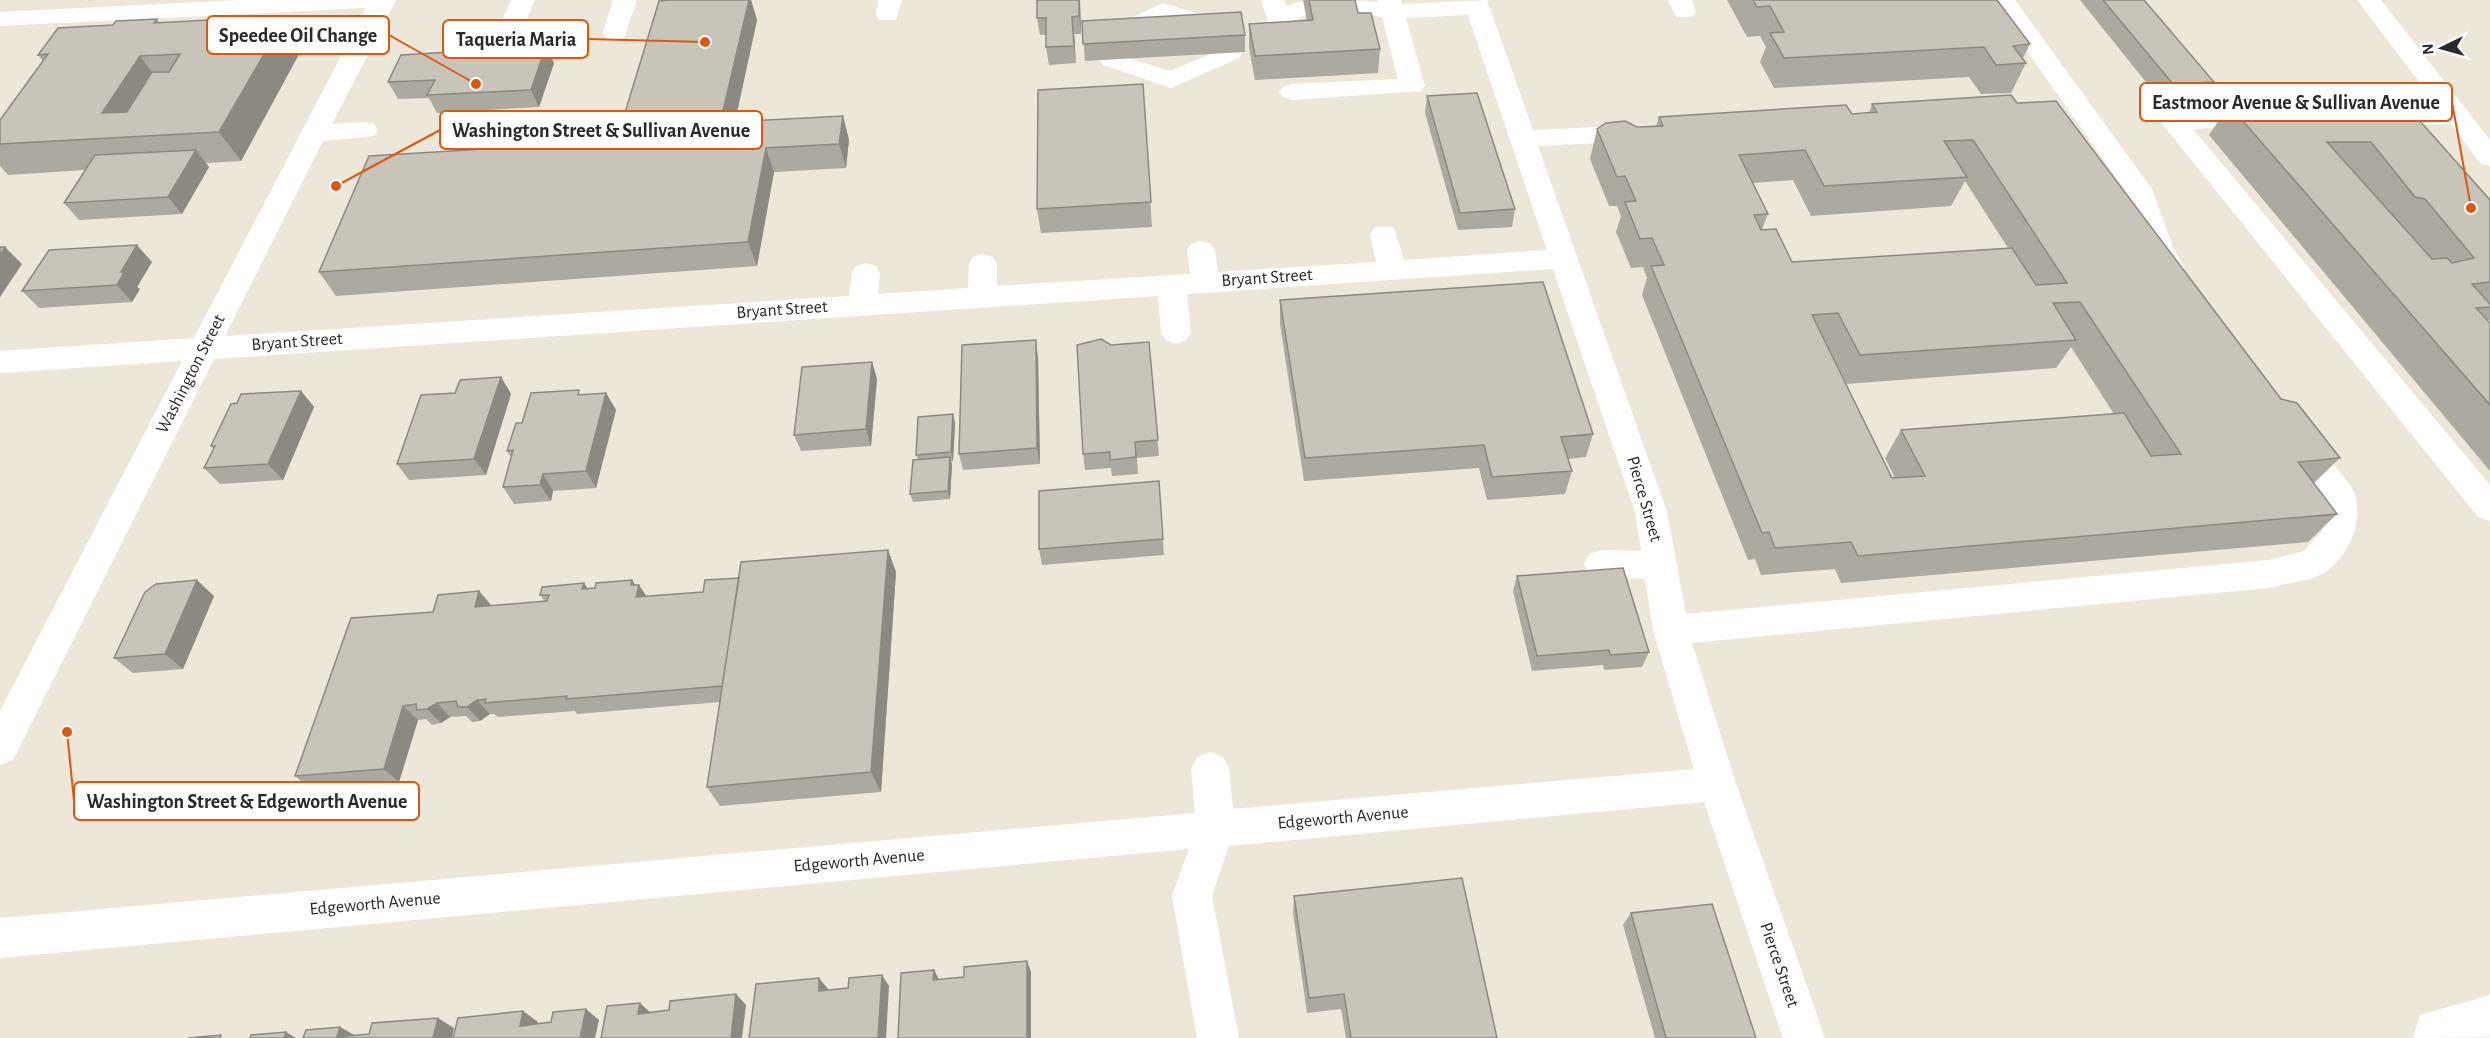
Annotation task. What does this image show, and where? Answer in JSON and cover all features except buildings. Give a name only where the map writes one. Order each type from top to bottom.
[{"type":"street","points":[[0,19],[383,0]]},
{"type":"street","name":"Washington Street","points":[[0,748],[383,0]]},
{"type":"street","points":[[506,39],[523,0]]},
{"type":"street","points":[[615,33],[625,0]]},
{"type":"street","points":[[2003,0],[2069,110],[2142,195],[2159,247],[2187,296]]},
{"type":"street","points":[[2369,2],[2490,158]]},
{"type":"street","points":[[1347,4],[1390,6],[1476,3]]},
{"type":"street","name":"Pierce Street","points":[[1476,3],[1497,97],[1523,139],[1651,512],[1671,630],[1717,784],[1804,1038]]},
{"type":"street","points":[[1354,29],[1390,6]]},
{"type":"street","points":[[1292,92],[1412,86],[1390,6]]},
{"type":"street","points":[[1275,10],[1305,7]]},
{"type":"street","points":[[1275,10],[1309,31]]},
{"type":"street","points":[[1166,36],[1203,43],[1166,36]]},
{"type":"street","points":[[1166,36],[1122,48],[1166,36],[1229,42],[1166,36]]},
{"type":"street","points":[[2350,118],[2456,116]]},
{"type":"street","points":[[2291,119],[2173,121],[2490,508]]},
{"type":"street","points":[[314,133],[365,130]]},
{"type":"street","points":[[1523,139],[1666,131]]},
{"type":"street","points":[[1384,235],[1392,270]]},
{"type":"street","points":[[1201,251],[1205,282]]},
{"type":"street","name":"Bryant Street","points":[[0,362],[1564,259]]},
{"type":"street","points":[[982,297],[983,264]]},
{"type":"street","points":[[862,305],[866,273]]},
{"type":"street","points":[[1172,285],[1176,333]]},
{"type":"street","points":[[1671,630],[2269,574],[2315,562],[2338,536],[2340,497],[2278,414]]},
{"type":"street","points":[[1601,564],[1660,566]]},
{"type":"street","points":[[1210,769],[1215,829],[1192,896],[1218,1038]]},
{"type":"street","name":"Edgeworth Avenue","points":[[0,938],[1717,784]]},
{"type":"street","points":[[2434,1038],[2435,1030],[2490,1016]]},
{"type":"place","name":"Taqueria Maria","points":[[705,42]]},
{"type":"place","name":"Speedee Oil Change","points":[[476,84]]},
{"type":"place","name":"Washington Street & Sullivan Avenue","points":[[336,186]]},
{"type":"place","name":"Eastmoor Avenue & Sullivan Avenue","points":[[2471,208]]},
{"type":"place","name":"Washington Street & Edgeworth Avenue","points":[[67,732]]}]
